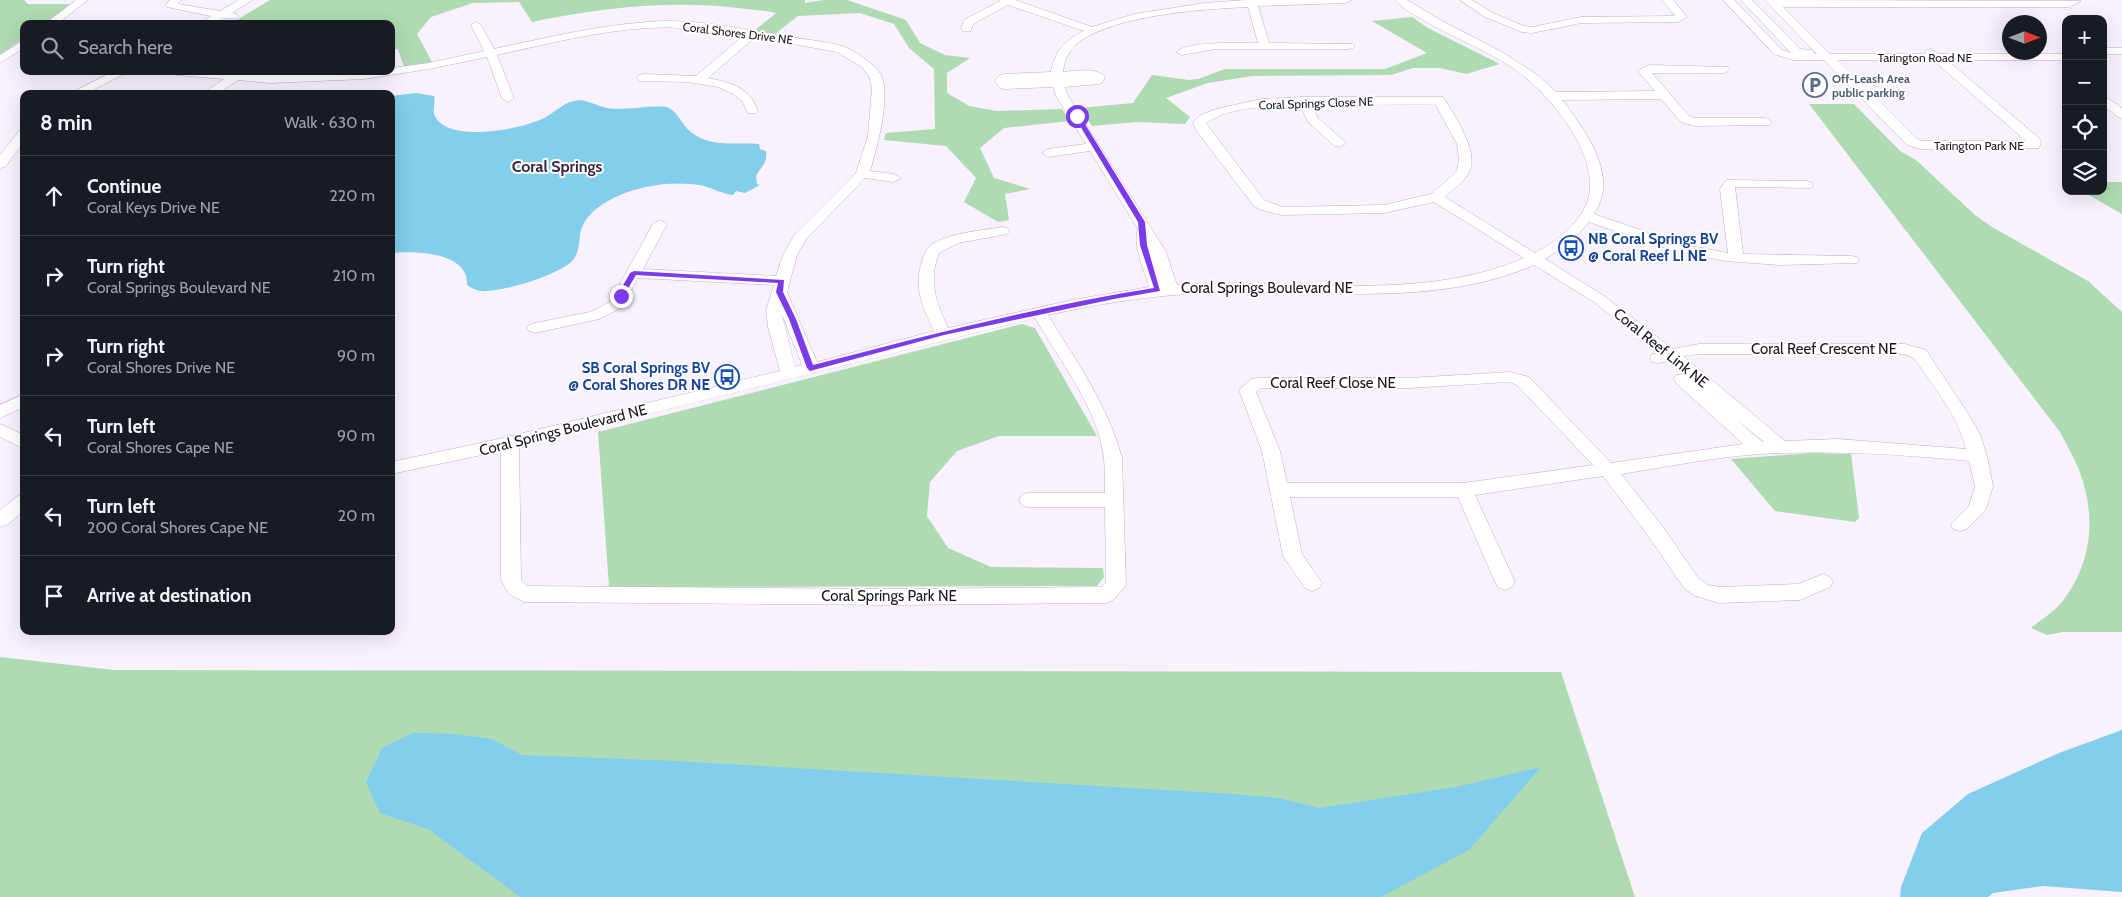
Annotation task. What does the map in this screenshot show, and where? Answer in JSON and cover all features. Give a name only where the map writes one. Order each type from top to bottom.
[{"type":"street","points":[[56,20],[83,0]]},
{"type":"street","points":[[176,0],[171,5],[225,18],[259,0]]},
{"type":"street","points":[[225,18],[247,0]]},
{"type":"street","points":[[967,29],[968,22],[1007,0],[1092,27]]},
{"type":"street","points":[[1022,0],[1092,27]]},
{"type":"street","points":[[1251,0],[1264,45]]},
{"type":"street","points":[[1164,289],[1144,245],[1142,222],[1062,96],[1056,79],[1058,62],[1068,46],[1092,27],[1117,15],[1157,6],[1192,2],[1251,0],[1346,0]]},
{"type":"street","name":"Coral Springs Boulevard NE","points":[[395,467],[442,459],[789,374],[943,333],[1114,296],[1164,289],[1415,287],[1456,283],[1482,277],[1529,261],[1568,238],[1586,216],[1595,201],[1597,182],[1594,164],[1584,142],[1553,96],[1517,66],[1435,24],[1400,0]]},
{"type":"street","points":[[1465,0],[1490,15],[1522,29],[1532,30],[1581,20],[1678,20],[1682,17],[1667,0]]},
{"type":"street","name":"Tarington Road NE","points":[[1728,0],[1784,56],[1823,54],[2002,53]]},
{"type":"street","name":"Tarington Road NE","points":[[1746,0],[1797,52],[1823,54]]},
{"type":"street","points":[[1772,2],[2073,4],[2076,1],[2074,0]]},
{"type":"street","points":[[1772,2],[1823,54]]},
{"type":"street","points":[[476,25],[491,53],[508,98]]},
{"type":"street","name":"Coral Shores Drive NE","points":[[395,71],[491,53],[584,32],[632,26],[698,26],[828,46],[840,49],[866,65],[874,75],[878,88],[874,136],[862,174],[800,237],[790,255],[774,310],[776,327],[789,374]]},
{"type":"street","points":[[698,80],[758,35]]},
{"type":"street","points":[[711,82],[758,35]]},
{"type":"street","points":[[828,46],[839,37]]},
{"type":"street","points":[[1182,52],[1215,46],[1350,46]]},
{"type":"street","points":[[0,60],[20,47]]},
{"type":"street","name":"Tarington Road NE","points":[[1933,54],[2002,51]]},
{"type":"street","name":"Tarington Road NE","points":[[2047,53],[2062,51]]},
{"type":"street","points":[[2107,51],[2122,51]]},
{"type":"street","name":"Tarington Park NE","points":[[1823,54],[1912,142],[1920,145],[2034,145],[2035,142],[1933,54]]},
{"type":"street","name":"Tarington Road NE","points":[[2047,54],[2062,56]]},
{"type":"street","points":[[2047,56],[2062,68]]},
{"type":"street","points":[[2107,57],[2122,57]]},
{"type":"street","points":[[1724,69],[1650,69],[1644,71],[1685,119],[1694,122],[1765,122]]},
{"type":"street","points":[[80,90],[104,75]]},
{"type":"street","points":[[83,90],[115,75]]},
{"type":"street","name":"Coral Shores Drive NE","points":[[216,75],[233,78],[298,79],[364,75]]},
{"type":"street","points":[[643,78],[666,77],[698,80],[730,87],[745,96],[750,102],[752,110]]},
{"type":"street","points":[[214,90],[233,78]]},
{"type":"street","points":[[1553,96],[1664,95]]},
{"type":"street","name":"Coral Springs Close NE","points":[[1439,100],[1463,144],[1466,159],[1464,170],[1458,178],[1430,199],[1384,209],[1366,210],[1282,211],[1266,207],[1258,203],[1200,127],[1199,122],[1206,117],[1245,106],[1304,101],[1439,100]]},
{"type":"street","points":[[1304,101],[1313,120],[1340,143]]},
{"type":"street","points":[[2107,102],[2122,114]]},
{"type":"street","points":[[0,164],[20,138]]},
{"type":"street","points":[[1048,153],[1094,147]]},
{"type":"street","points":[[862,174],[894,178]]},
{"type":"street","points":[[1736,258],[1727,189],[1731,183],[1806,185]]},
{"type":"street","points":[[1430,199],[1529,261]]},
{"type":"street","points":[[1586,216],[1666,245],[1709,255],[1736,258],[1852,260]]},
{"type":"street","points":[[534,328],[594,316],[616,305],[660,224]]},
{"type":"street","points":[[943,333],[924,289],[924,273],[932,251],[940,245],[1002,231]]},
{"type":"street","name":"Coral Reef Link NE","points":[[1529,261],[1584,302],[1665,357],[1780,447]]},
{"type":"street","points":[[636,268],[782,281],[792,319],[810,368]]},
{"type":"street","name":"Coral Springs Park NE","points":[[510,442],[511,580],[516,590],[524,594],[885,597],[1106,595],[1116,586],[1115,500],[1110,439],[1104,424],[1039,312]]},
{"type":"street","name":"Coral Reef Crescent NE","points":[[1665,357],[1684,350],[1699,349],[1905,349],[1920,354],[1959,412],[1971,434],[1978,456],[1984,486],[1977,509],[1960,524]]},
{"type":"street","name":"Coral Reef Link NE","points":[[1665,357],[1758,448]]},
{"type":"street","name":"Coral Reef Close NE","points":[[1280,490],[1271,451],[1247,390],[1257,383],[1410,382],[1510,376],[1523,382],[1607,469]]},
{"type":"street","points":[[0,400],[20,390]]},
{"type":"street","points":[[0,412],[20,402]]},
{"type":"street","points":[[0,430],[20,441]]},
{"type":"street","points":[[1312,583],[1293,556],[1280,490],[1464,490],[1758,448],[1838,445],[1978,456]]},
{"type":"street","points":[[1607,469],[1656,532],[1691,583],[1702,591],[1719,595],[1800,592],[1822,582]]},
{"type":"street","points":[[1464,490],[1506,582]]},
{"type":"street","points":[[1028,500],[1115,500]]},
{"type":"street","points":[[0,520],[20,504]]},
{"type":"green space","points":[[0,0],[24,0],[28,4],[71,4],[49,20],[20,20],[20,41],[0,54]]},
{"type":"green space","points":[[270,0],[805,0],[805,3],[824,0],[847,0],[906,20],[920,43],[945,55],[970,58],[947,73],[947,93],[969,106],[997,111],[1062,109],[1070,121],[1004,128],[980,148],[994,178],[1030,189],[1005,194],[1009,220],[998,222],[964,202],[976,178],[946,146],[884,140],[886,133],[935,129],[934,69],[909,48],[894,24],[860,13],[798,16],[775,34],[754,31],[776,13],[738,8],[660,5],[609,9],[532,22],[519,2],[473,3],[431,17],[417,34],[432,62],[404,67],[398,49],[395,49],[395,20],[237,20]]},
{"type":"green space","points":[[1412,17],[1428,28],[1500,64],[1466,74],[1440,68],[1413,68],[1391,75],[1252,76],[1208,83],[1166,98],[1190,117],[1185,124],[1136,122],[1092,126],[1080,108],[1133,103],[1152,75],[1189,80],[1198,79],[1225,69],[1385,69],[1427,53],[1372,21]]},
{"type":"green space","points":[[1809,104],[1854,104],[1900,151],[1916,160],[1975,215],[1992,227],[2088,281],[2122,312],[2122,632],[2063,632],[2047,635],[2031,628],[2054,610],[2065,598],[2081,568],[2086,552],[2089,536],[2088,503],[2077,465],[2060,432]]},
{"type":"green space","points":[[2107,182],[2122,182],[2122,214],[2089,195],[2107,195]]},
{"type":"green space","points":[[1022,324],[1035,328],[1097,436],[999,436],[957,451],[930,482],[927,516],[948,548],[991,567],[1103,568],[1104,577],[1097,586],[609,587],[598,432]]},
{"type":"green space","points":[[1810,453],[1851,454],[1859,518],[1855,522],[1775,511],[1731,459]]},
{"type":"green space","points":[[0,657],[114,670],[1561,672],[1635,897],[0,897]]},
{"type":"water","points":[[416,93],[434,96],[436,118],[444,126],[471,132],[488,132],[534,122],[548,116],[570,102],[578,100],[614,109],[667,107],[698,137],[715,142],[759,144],[760,149],[766,151],[766,158],[756,176],[757,184],[760,185],[745,193],[736,191],[733,195],[704,186],[674,184],[644,187],[611,199],[597,208],[586,220],[582,227],[576,254],[573,260],[566,266],[529,282],[502,289],[481,291],[467,285],[465,274],[459,265],[450,259],[425,253],[395,253],[395,96]]},
{"type":"water","points":[[2122,730],[2122,892],[2043,886],[1993,893],[1988,897],[1900,897],[1901,887],[1922,833],[1968,794],[2059,753]]},
{"type":"water","points":[[413,733],[455,734],[492,739],[522,755],[676,761],[1233,794],[1278,798],[1320,808],[1456,787],[1541,767],[1469,850],[1381,897],[520,897],[428,829],[380,813],[366,782],[382,748]]},
{"type":"place","name":"Off-Leash Area public parking","points":[[1815,85]]},
{"type":"place","name":"NB Coral Springs BV @ Coral Reef LI NE","points":[[1571,248]]},
{"type":"place","name":"SB Coral Springs BV @ Coral Shores DR NE","points":[[727,377]]},
{"type":"district","name":"Coral Springs","points":[[557,166]]},
{"type":"route","points":[[621,296],[634,273],[782,281],[779,292],[792,319],[810,368],[943,333],[1114,296],[1158,290],[1144,245],[1142,222],[1094,147],[1077,116]]}]
